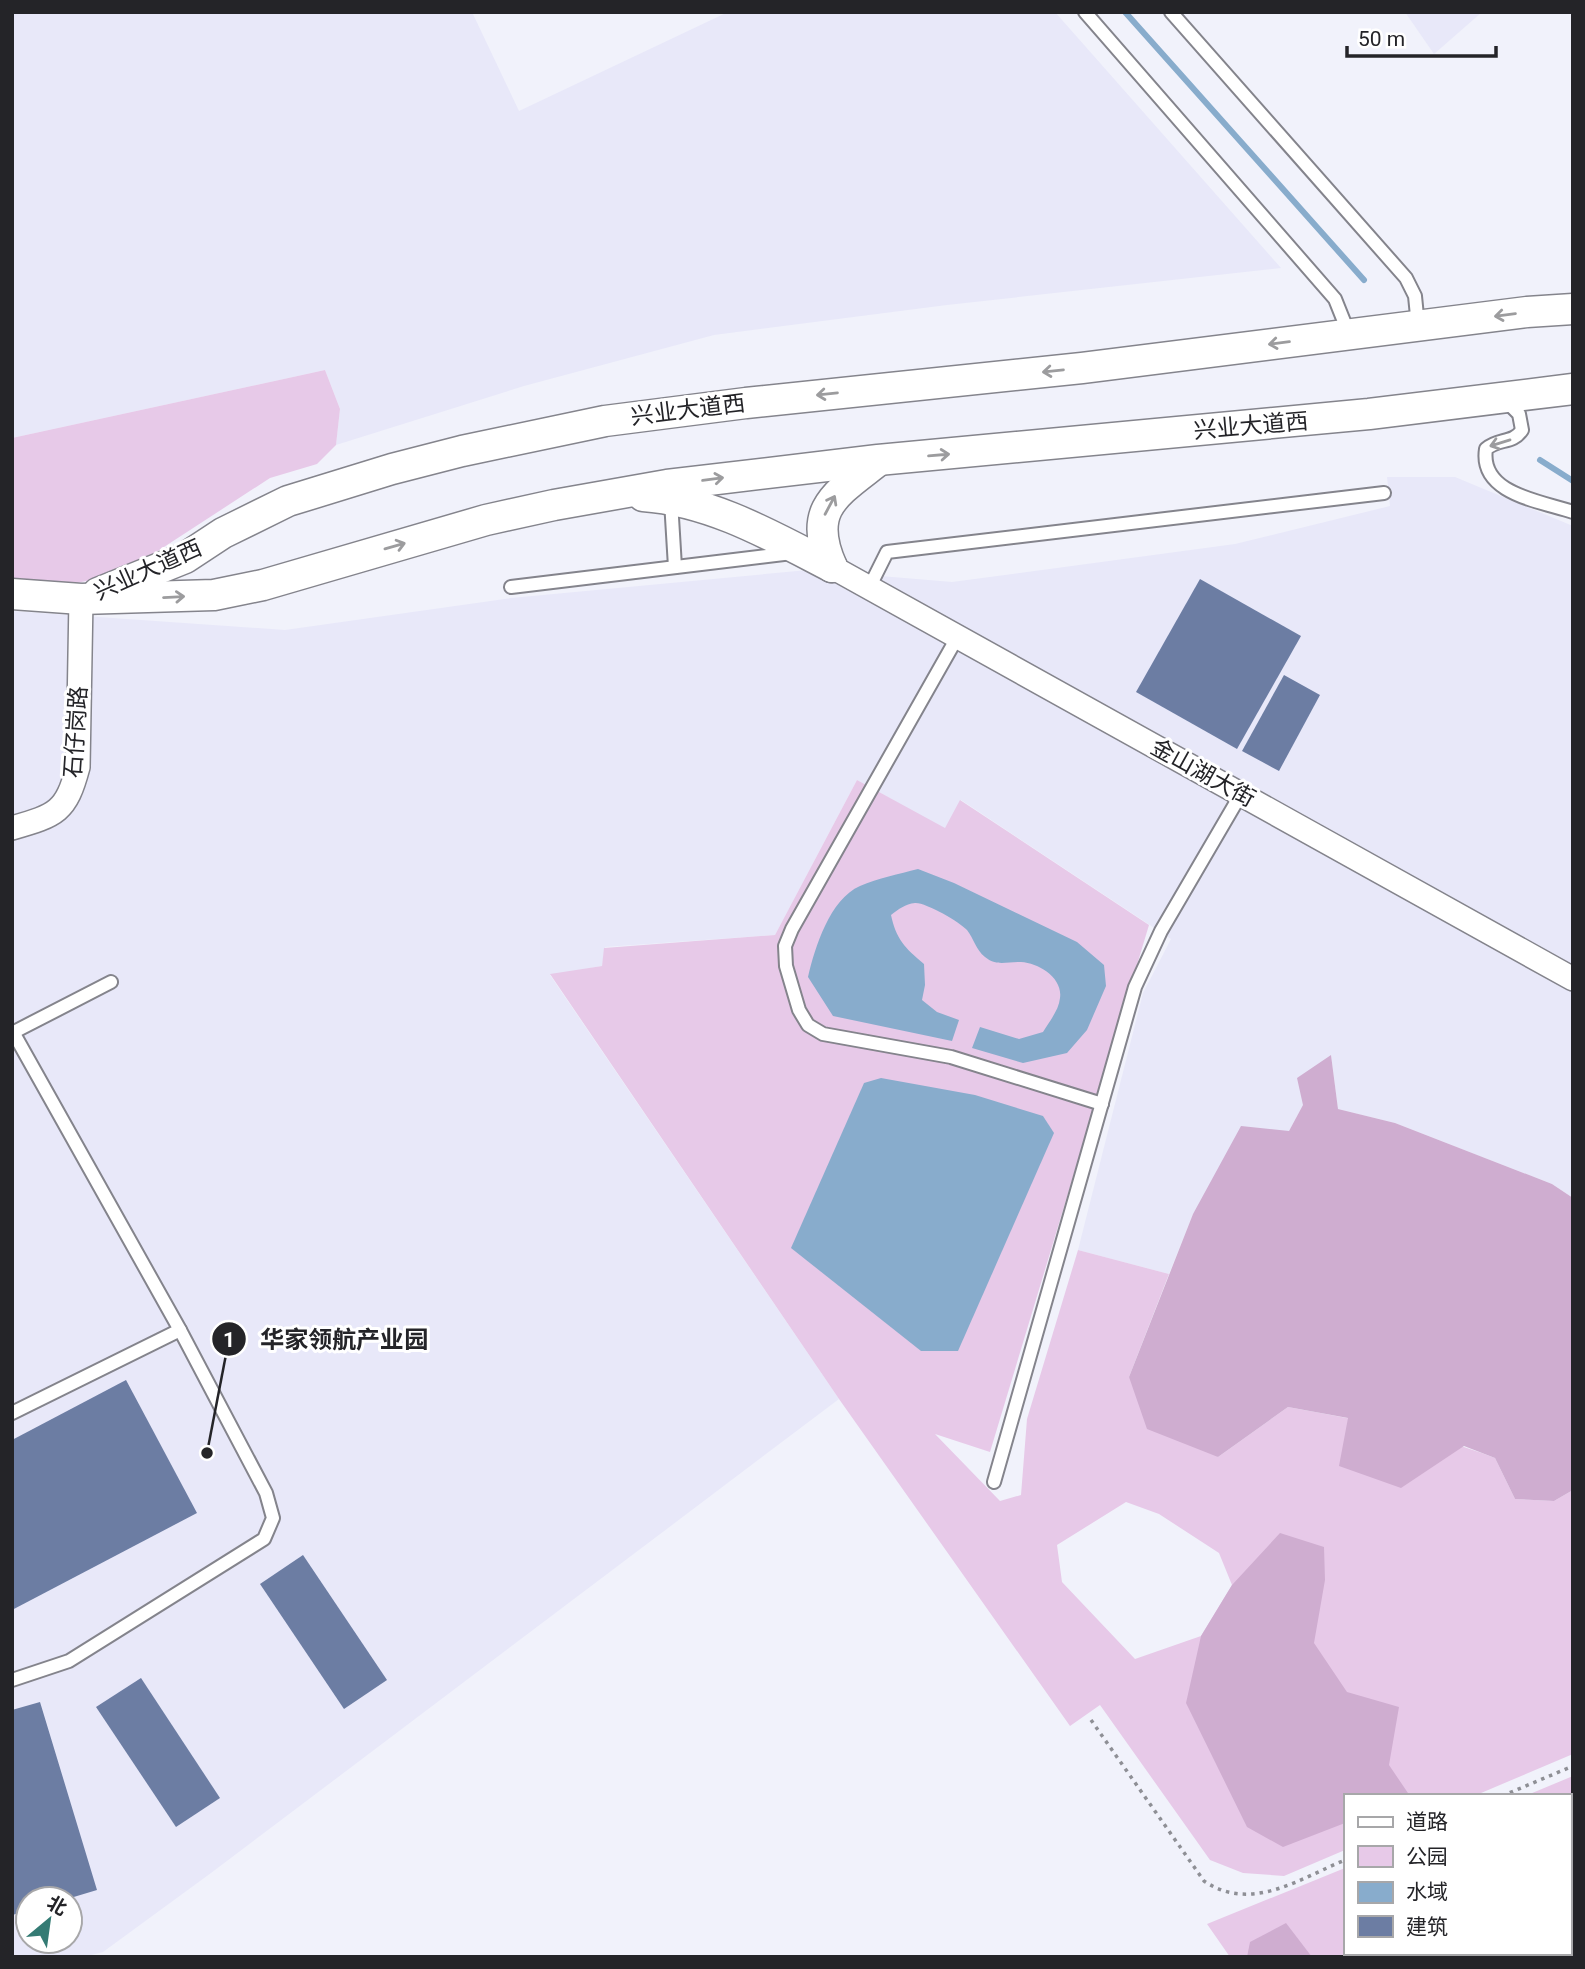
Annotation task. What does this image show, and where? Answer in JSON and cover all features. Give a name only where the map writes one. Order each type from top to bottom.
[{"type":"street","name":"兴业大道西","points":[[82,599],[184,558],[223,533],[288,501],[392,469],[605,421],[733,404],[1082,368],[1573,309]]},
{"type":"street","name":"兴业大道西","points":[[82,599],[214,595],[263,585],[486,520],[594,498],[730,476],[1369,414],[1573,389]]},
{"type":"street","points":[[832,567],[823,546],[820,527],[827,510],[836,494],[878,460]]},
{"type":"street","points":[[594,498],[646,496],[716,510],[832,567]]},
{"type":"street","name":"金山湖大街","points":[[832,567],[1573,979]]},
{"type":"street","points":[[14,595],[82,599]]},
{"type":"street","name":"石仔岗路","points":[[12,828],[62,808],[72,790],[78,767],[82,599]]},
{"type":"lane","points":[[1085,12],[1335,299],[1349,334]]},
{"type":"lane","points":[[1171,12],[1405,278],[1415,296],[1418,326]]},
{"type":"lane","points":[[1502,397],[1520,414],[1522,430],[1515,439],[1493,443],[1486,449],[1488,474],[1508,491],[1573,512]]},
{"type":"lane","points":[[870,586],[887,552],[1384,493]]},
{"type":"lane","points":[[671,501],[675,567]]},
{"type":"lane","points":[[510,587],[803,552]]},
{"type":"lane","points":[[958,636],[792,929],[785,946],[786,966],[799,1010],[808,1025],[823,1034],[951,1057],[1102,1104]]},
{"type":"lane","points":[[994,1482],[1135,987],[1161,931],[1241,794]]},
{"type":"lane","points":[[12,1680],[69,1661],[264,1539],[272,1518],[266,1493],[180,1330],[13,1033],[111,982]]},
{"type":"lane","points":[[12,1413],[180,1330]]},
{"type":"path","points":[[1091,1720],[1204,1881],[1218,1890],[1233,1895],[1260,1895],[1344,1860]]},
{"type":"path","points":[[1507,1794],[1573,1766]]},
{"type":"shaded area","points":[[12,12],[472,12],[519,111],[728,12],[1055,12],[1281,268],[947,305],[714,335],[524,386],[336,445],[340,409],[325,370],[12,438]]},
{"type":"shaded area","points":[[1405,12],[1482,12],[1434,54]]},
{"type":"shaded area","points":[[1387,477],[1455,477],[1573,526],[1573,1198],[1552,1184],[1395,1123],[1338,1109],[1331,1055],[1289,1131],[1193,1214],[1169,1274],[1078,1250],[1143,993],[1171,939],[961,800],[945,829],[857,780],[775,935],[605,947],[602,966],[550,975],[839,1399],[103,1952],[83,1957],[12,1957],[12,611],[285,630],[511,598],[808,570],[952,582],[1235,544],[1390,506]]},
{"type":"shaded area","points":[[1331,1055],[1338,1109],[1395,1123],[1552,1184],[1573,1198],[1573,1490],[1554,1501],[1515,1499],[1495,1458],[1464,1446],[1401,1488],[1339,1466],[1348,1418],[1288,1407],[1218,1457],[1147,1429],[1129,1377],[1193,1214],[1241,1126],[1289,1131],[1303,1105],[1297,1078]]},
{"type":"shaded area","points":[[1280,1533],[1324,1547],[1325,1580],[1314,1643],[1347,1692],[1399,1707],[1389,1765],[1409,1794],[1344,1794],[1344,1823],[1283,1847],[1247,1827],[1186,1703],[1201,1636],[1232,1585]]},
{"type":"shaded area","points":[[1286,1923],[1312,1957],[1247,1957],[1250,1942]]},
{"type":"green space","points":[[325,370],[340,409],[336,445],[317,464],[270,478],[124,573],[72,584],[12,579],[12,438]]},
{"type":"green space","points":[[857,780],[945,828],[960,800],[1149,925],[990,1452],[935,1434],[1000,1501],[1021,1495],[1027,1419],[1078,1250],[1169,1274],[1129,1377],[1218,1457],[1288,1407],[1419,1434],[1495,1458],[1515,1499],[1554,1501],[1573,1490],[1573,1754],[1479,1794],[1344,1794],[1344,1850],[1284,1876],[1243,1873],[1210,1860],[1100,1705],[1070,1726],[839,1399],[550,974],[602,966],[604,948],[775,935]],"holes":[[[1126,1502],[1159,1514],[1219,1553],[1232,1585],[1201,1636],[1135,1659],[1062,1582],[1057,1545]]]},
{"type":"green space","points":[[1573,1776],[1573,1957],[1230,1957],[1207,1924],[1344,1868],[1344,1955],[1571,1955],[1571,1794],[1530,1794]]},
{"type":"water","points":[[918,869],[954,883],[1077,942],[1104,965],[1106,986],[1087,1030],[1067,1053],[1023,1063],[972,1048],[980,1027],[1019,1039],[1043,1032],[1059,1002],[1058,984],[1048,973],[1035,965],[989,960],[979,951],[963,927],[942,913],[915,903],[891,915],[902,942],[924,964],[925,985],[922,1000],[937,1012],[959,1020],[952,1041],[833,1016],[808,977],[825,925],[849,892],[881,878]]},
{"type":"water","points":[[881,1078],[975,1095],[1043,1116],[1054,1133],[958,1351],[921,1351],[791,1248],[864,1083]]},
{"type":"building","points":[[1200,579],[1301,636],[1237,749],[1136,692]]},
{"type":"building","points":[[1284,675],[1320,695],[1279,771],[1242,751]]},
{"type":"building","points":[[126,1380],[197,1513],[12,1610],[12,1440]]},
{"type":"building","points":[[303,1555],[387,1680],[344,1709],[260,1584]]},
{"type":"building","points":[[141,1678],[220,1798],[176,1827],[96,1707]]},
{"type":"building","points":[[40,1702],[97,1890],[84,1894],[84,1885],[14,1885],[12,1915],[12,1710]]},
{"type":"waterway","points":[[1125,12],[1364,280]]},
{"type":"waterway","points":[[1540,460],[1573,481]]},
{"type":"place","name":"华家领航产业园","points":[[207,1453]]}]
